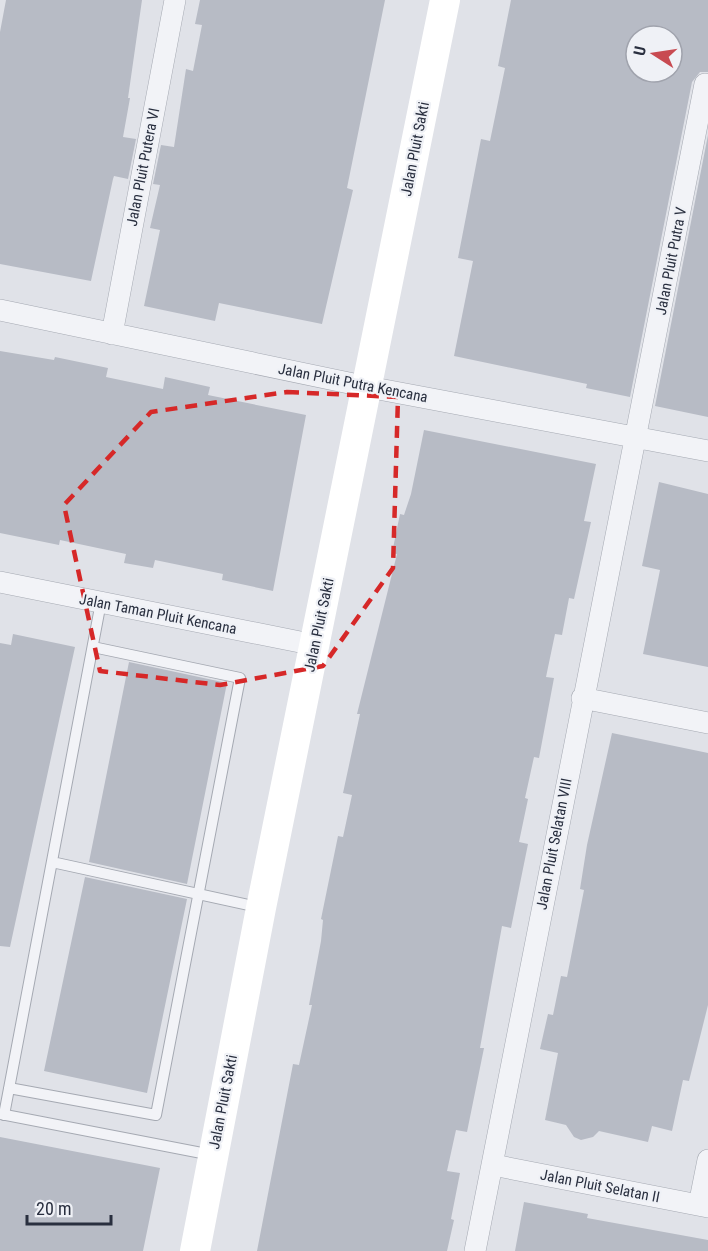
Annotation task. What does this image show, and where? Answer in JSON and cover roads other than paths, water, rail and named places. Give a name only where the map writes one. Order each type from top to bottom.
[{"type":"street","name":"Jalan Pluit Putera VI","points":[[112,334],[175,0]]},
{"type":"street","name":"Jalan Pluit Sakti","points":[[195,1251],[261,908],[445,0]]},
{"type":"street","name":"Jalan Pluit Putra V","points":[[635,437],[701,146],[705,84]]},
{"type":"street","name":"Jalan Pluit Putra Kencana","points":[[0,310],[368,387],[708,451]]},
{"type":"street","name":"Jalan Pluit Selatan VIII","points":[[475,1251],[635,437]]},
{"type":"street","name":"Jalan Taman Pluit Kencana","points":[[0,582],[315,645]]},
{"type":"street","points":[[582,698],[708,723]]},
{"type":"street","points":[[704,1206],[708,1160]]},
{"type":"street","name":"Jalan Pluit Selatan II","points":[[493,1165],[704,1206]]},
{"type":"lane","points":[[102,602],[2,1115],[213,1155]]},
{"type":"lane","points":[[9,1088],[156,1115],[200,895],[240,678],[93,647]]},
{"type":"lane","points":[[52,862],[261,908]]}]
